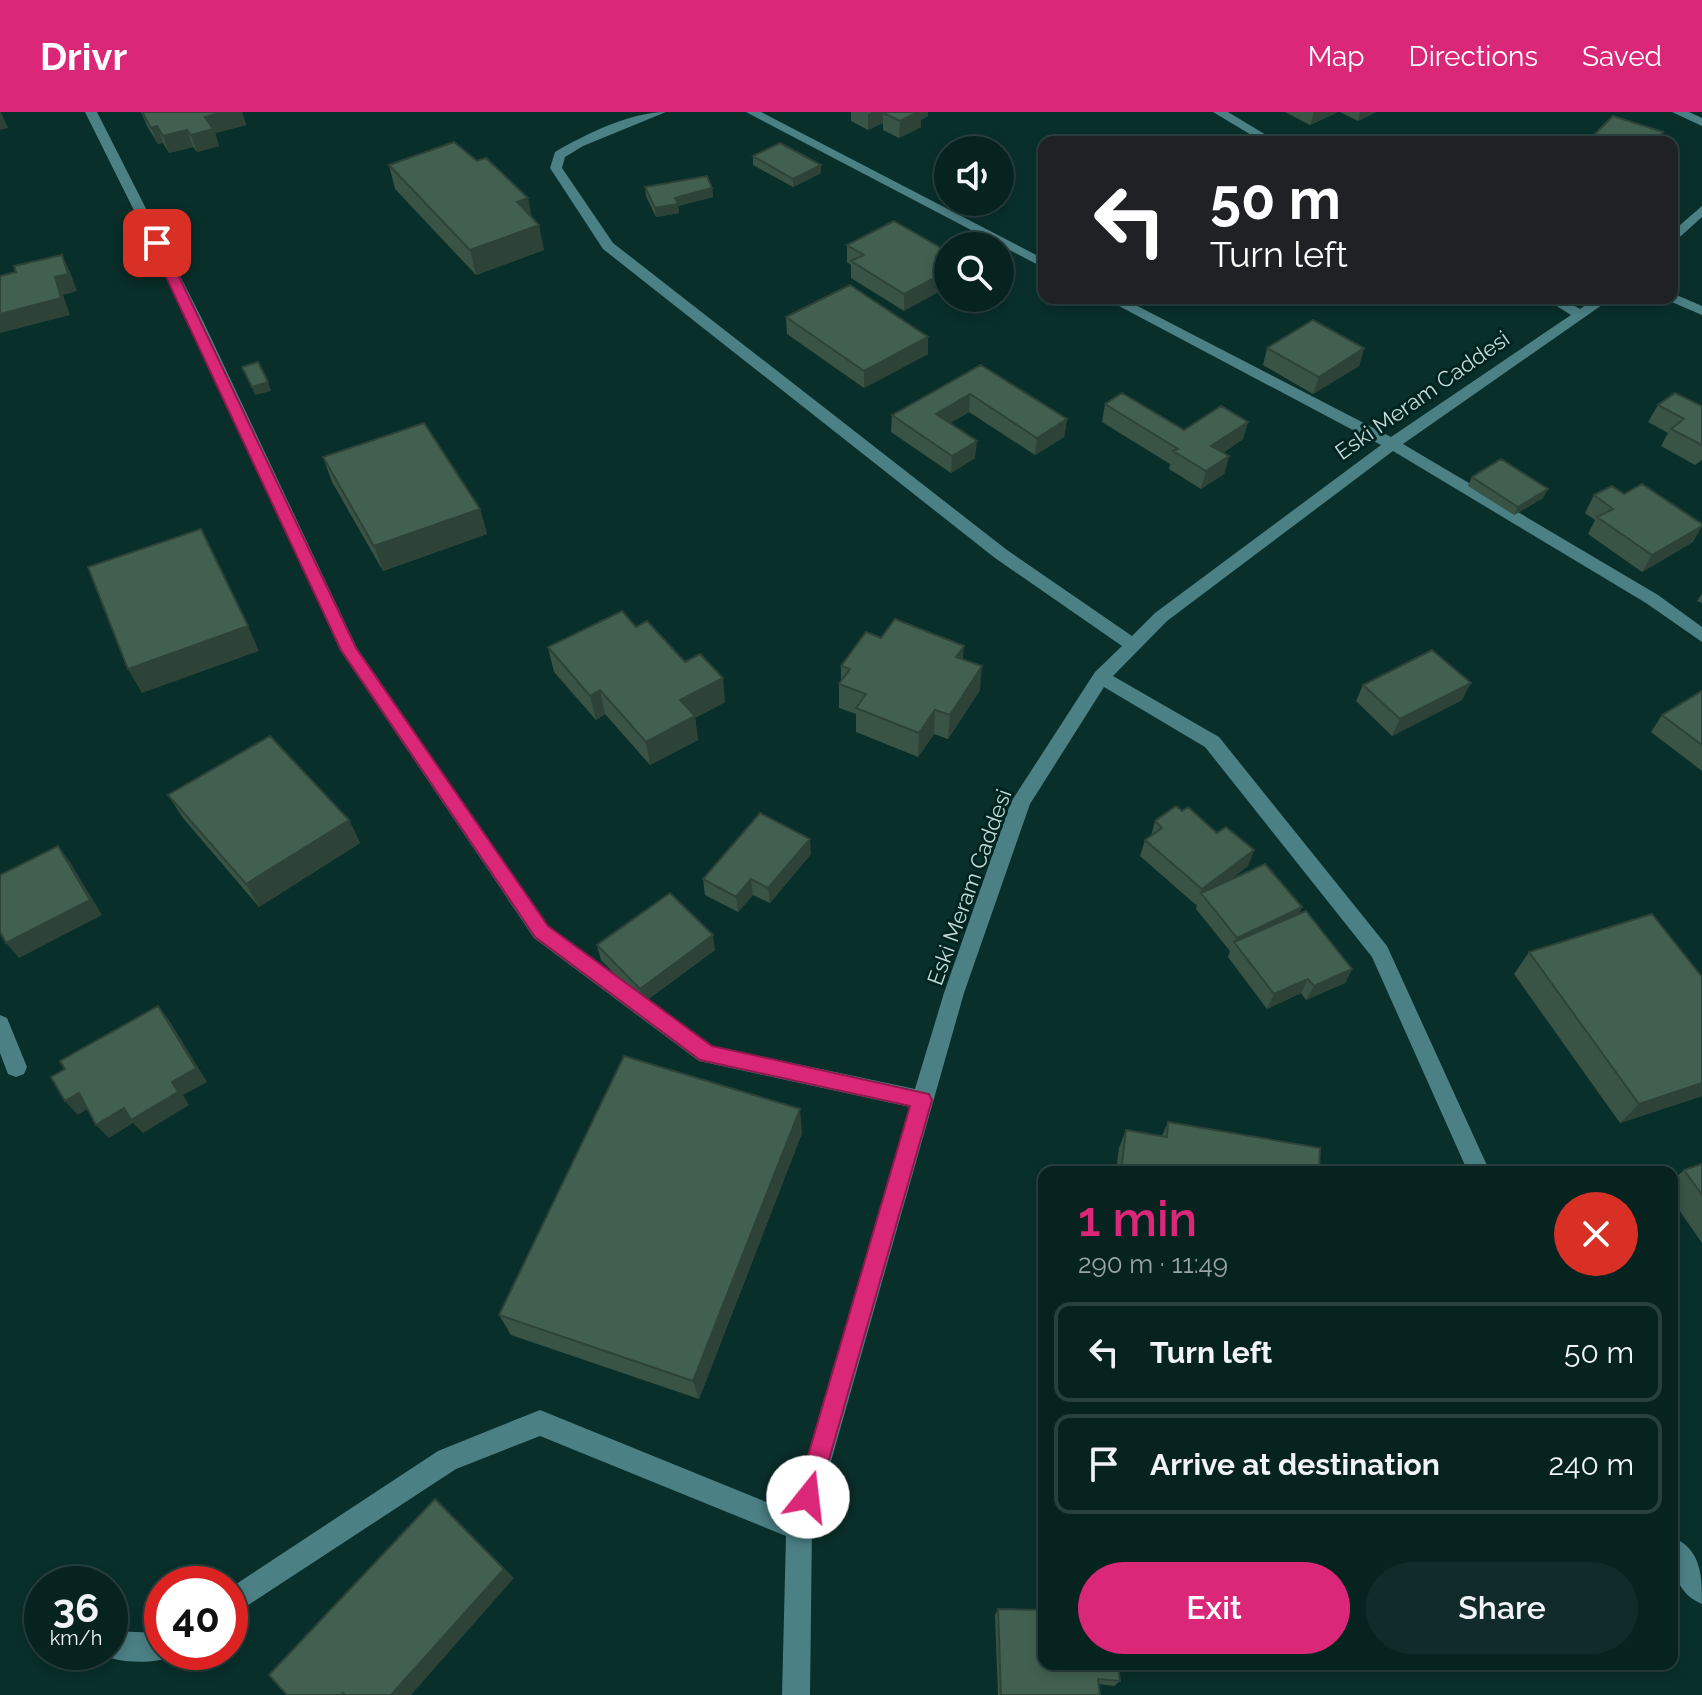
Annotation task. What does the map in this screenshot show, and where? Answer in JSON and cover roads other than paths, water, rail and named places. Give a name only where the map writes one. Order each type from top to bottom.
[{"type":"street","points":[[91,112],[196,321],[349,650],[541,932],[707,1054],[922,1100]]},
{"type":"street","points":[[660,112],[579,143],[559,155],[556,168],[608,246],[1001,554],[1133,645]]},
{"type":"street","points":[[752,112],[1038,261]]},
{"type":"street","points":[[1219,112],[1261,136]]},
{"type":"street","points":[[1678,112],[1702,122]]},
{"type":"street","points":[[1678,234],[1702,210]]},
{"type":"street","points":[[1678,300],[1702,311]]},
{"type":"street","points":[[1123,304],[1392,444],[1652,599],[1702,636]]},
{"type":"street","points":[[1562,304],[1581,315]]},
{"type":"street","name":"Eski Meram Caddesi","points":[[796,1695],[799,1528],[954,993],[1021,802],[1101,677],[1173,607],[1392,444],[1597,304]]},
{"type":"street","points":[[1101,677],[1212,742],[1380,952],[1476,1166]]},
{"type":"street","points":[[0,1024],[16,1067]]},
{"type":"street","points":[[248,1592],[447,1460],[540,1423],[799,1528]]},
{"type":"street","points":[[1678,1558],[1702,1591]]}]
